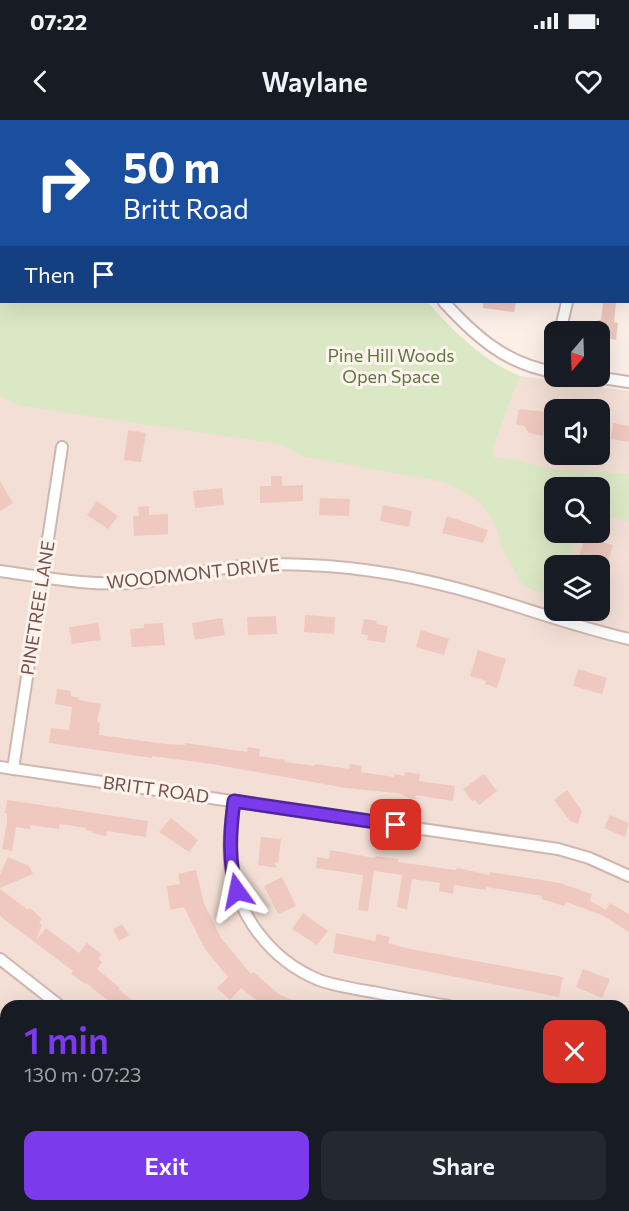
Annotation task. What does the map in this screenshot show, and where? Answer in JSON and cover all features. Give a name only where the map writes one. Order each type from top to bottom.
[{"type":"street","points":[[445,303],[478,336],[503,355],[533,367],[544,368]]},
{"type":"street","points":[[563,321],[567,303]]},
{"type":"street","points":[[610,379],[629,382]]},
{"type":"street","name":"PINETREE LANE","points":[[14,769],[62,447]]},
{"type":"street","name":"WOODMONT DRIVE","points":[[0,571],[76,582],[122,584],[242,567],[304,564],[335,566],[440,584],[629,639]]},
{"type":"street","name":"BRITT ROAD","points":[[0,767],[558,849],[597,861],[629,876]]},
{"type":"street","points":[[234,801],[229,844],[233,879],[247,916],[262,938],[276,952],[305,973],[333,984],[418,1000]]},
{"type":"street","points":[[0,959],[52,1000]]},
{"type":"shaded area","points":[[0,375],[493,448],[520,376],[544,379],[544,387],[600,387],[629,391],[629,1000],[0,1000]]},
{"type":"green space","name":"Pine Hill Woods Open Space","points":[[0,303],[428,303],[458,334],[481,353],[520,376],[493,448],[493,457],[516,460],[550,469],[629,474],[629,521],[610,518],[610,477],[544,477],[544,543],[572,543],[571,555],[544,555],[544,593],[523,586],[501,546],[495,522],[478,500],[444,482],[301,456],[284,445],[20,406],[0,396]]},
{"type":"building","points":[[483,303],[516,303],[514,312],[483,308]]},
{"type":"building","points":[[603,303],[616,303],[614,322],[618,323],[616,340],[610,339],[610,321],[598,320],[601,320]]},
{"type":"building","points":[[519,409],[544,412],[543,436],[529,433],[524,426],[516,424]]},
{"type":"building","points":[[613,423],[629,426],[629,442],[611,439]]},
{"type":"building","points":[[128,430],[146,433],[141,462],[124,460]]},
{"type":"building","points":[[271,476],[282,476],[282,486],[303,485],[303,501],[260,503],[260,486],[271,486]]},
{"type":"building","points":[[0,481],[13,503],[0,511]]},
{"type":"building","points":[[222,488],[224,505],[195,508],[193,491]]},
{"type":"building","points":[[320,498],[350,499],[349,516],[319,515]]},
{"type":"building","points":[[97,501],[118,516],[108,529],[87,515]]},
{"type":"building","points":[[383,505],[412,511],[409,527],[380,521]]},
{"type":"building","points":[[149,506],[149,515],[168,514],[168,534],[134,536],[133,516],[139,516],[138,507]]},
{"type":"building","points":[[447,516],[488,530],[483,543],[442,533]]},
{"type":"building","points":[[583,543],[613,545],[610,555],[579,555]]},
{"type":"building","points":[[305,615],[335,617],[334,634],[304,632]]},
{"type":"building","points":[[276,616],[277,634],[248,635],[247,617]]},
{"type":"building","points":[[222,618],[225,635],[195,640],[192,623]]},
{"type":"building","points":[[364,619],[388,626],[385,643],[367,640],[368,635],[361,634]]},
{"type":"building","points":[[98,623],[101,640],[72,644],[69,627]]},
{"type":"building","points":[[163,623],[165,645],[132,647],[130,629],[144,628],[144,624]]},
{"type":"building","points":[[421,630],[449,639],[444,655],[416,647]]},
{"type":"building","points":[[478,650],[506,659],[497,688],[485,684],[486,681],[470,676]]},
{"type":"building","points":[[578,669],[607,678],[602,694],[573,686]]},
{"type":"building","points":[[57,689],[71,691],[71,696],[79,700],[101,704],[97,722],[100,723],[99,735],[166,744],[185,745],[185,743],[247,752],[248,747],[260,749],[259,756],[285,760],[284,762],[349,769],[350,764],[362,766],[361,772],[394,777],[394,774],[404,776],[405,772],[420,774],[419,781],[455,786],[453,801],[416,795],[415,799],[397,793],[346,788],[212,764],[49,743],[51,728],[69,730],[72,707],[55,704]]},
{"type":"building","points":[[484,774],[497,791],[479,805],[475,800],[472,801],[463,789]]},
{"type":"building","points":[[567,790],[582,811],[578,824],[570,821],[554,800]]},
{"type":"building","points":[[7,800],[148,821],[146,837],[107,831],[106,836],[92,833],[86,828],[60,824],[59,829],[30,825],[30,829],[16,827],[12,851],[2,849],[7,822],[7,813],[5,813]]},
{"type":"building","points":[[610,815],[629,823],[625,837],[604,828]]},
{"type":"building","points":[[171,818],[198,840],[189,852],[159,832]]},
{"type":"building","points":[[261,837],[281,839],[278,863],[274,862],[277,868],[258,865]]},
{"type":"building","points":[[330,850],[375,858],[376,856],[398,859],[398,862],[455,870],[458,868],[489,875],[490,872],[560,883],[592,894],[590,901],[606,910],[610,903],[629,914],[629,932],[602,915],[566,902],[564,906],[542,899],[542,896],[486,887],[486,890],[454,885],[453,894],[439,891],[440,883],[412,879],[407,909],[397,907],[402,875],[374,871],[368,911],[358,910],[363,875],[316,868],[317,857],[329,859]]},
{"type":"building","points":[[8,857],[29,866],[33,874],[0,888],[0,875]]},
{"type":"building","points":[[196,870],[204,903],[221,938],[251,974],[253,972],[280,995],[292,1000],[256,1000],[241,988],[230,1000],[217,988],[228,977],[205,949],[184,907],[170,910],[167,886],[180,884],[178,874]]},
{"type":"building","points":[[282,877],[296,906],[278,914],[264,886]]},
{"type":"building","points":[[0,889],[28,910],[30,908],[42,919],[36,940],[46,928],[79,953],[87,943],[102,955],[98,959],[102,962],[97,969],[132,1000],[107,1000],[71,974],[73,971],[0,916]]},
{"type":"building","points":[[303,913],[328,931],[317,945],[292,929]]},
{"type":"building","points":[[122,924],[129,935],[119,941],[113,929]]},
{"type":"building","points":[[336,933],[375,941],[377,934],[390,937],[388,943],[405,948],[563,977],[559,997],[333,953]]},
{"type":"building","points":[[583,969],[610,979],[602,998],[576,987]]},
{"type":"route","points":[[237,891],[233,879],[229,844],[234,801],[396,825]]}]
